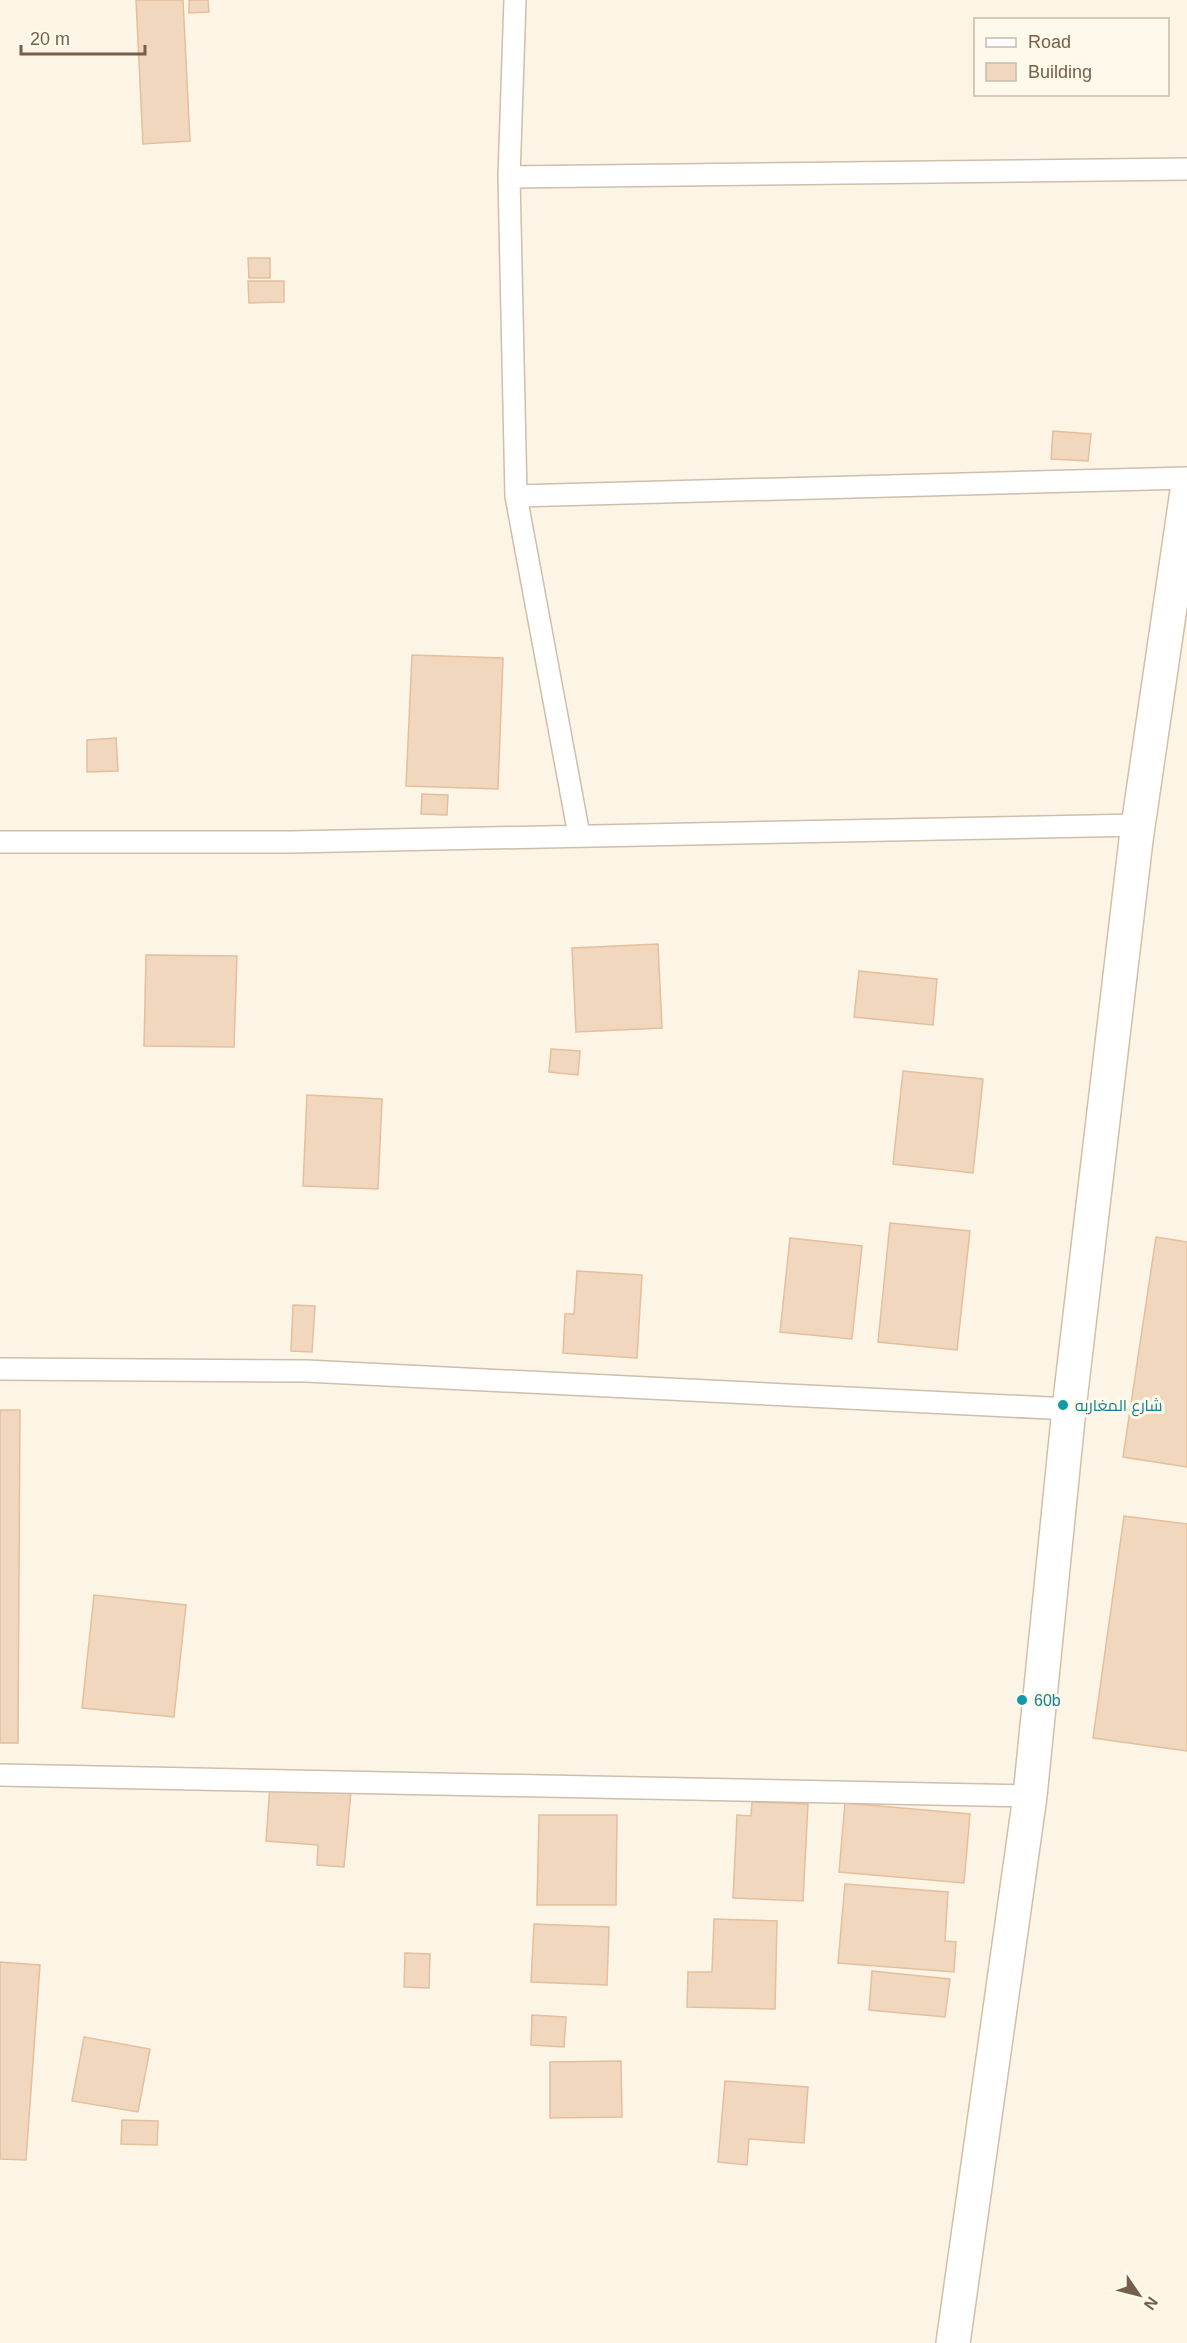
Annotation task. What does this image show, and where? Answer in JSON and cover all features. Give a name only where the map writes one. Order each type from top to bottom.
[{"type":"street","points":[[952,2343],[1029,1796],[1069,1409],[1138,825],[1187,491]]},
{"type":"lane","points":[[514,0],[509,177],[516,496],[579,835]]},
{"type":"lane","points":[[509,177],[1187,169]]},
{"type":"lane","points":[[516,496],[1187,478]]},
{"type":"lane","points":[[0,842],[291,842],[1138,825]]},
{"type":"lane","points":[[0,1369],[306,1371],[1069,1409]]},
{"type":"lane","points":[[0,1775],[1029,1796]]},
{"type":"building","points":[[136,0],[183,0],[190,141],[143,144]]},
{"type":"building","points":[[189,0],[208,0],[209,12],[189,13]]},
{"type":"building","points":[[248,258],[270,258],[270,278],[249,278]]},
{"type":"building","points":[[248,281],[284,281],[284,302],[249,303]]},
{"type":"building","points":[[1053,431],[1091,434],[1088,461],[1051,459]]},
{"type":"building","points":[[412,655],[503,658],[498,789],[406,786]]},
{"type":"building","points":[[116,738],[118,771],[87,772],[87,740]]},
{"type":"building","points":[[422,794],[448,795],[447,815],[421,814]]},
{"type":"building","points":[[658,944],[662,1028],[576,1032],[572,948]]},
{"type":"building","points":[[146,955],[237,956],[234,1047],[144,1046]]},
{"type":"building","points":[[859,971],[937,979],[933,1025],[854,1017]]},
{"type":"building","points":[[551,1049],[580,1051],[578,1075],[549,1072]]},
{"type":"building","points":[[903,1071],[983,1079],[973,1173],[893,1164]]},
{"type":"building","points":[[307,1095],[382,1099],[378,1189],[303,1186]]},
{"type":"building","points":[[890,1223],[970,1231],[957,1350],[878,1342]]},
{"type":"building","points":[[1156,1237],[1187,1242],[1187,1467],[1123,1457]]},
{"type":"building","points":[[790,1238],[862,1246],[852,1339],[780,1332]]},
{"type":"building","points":[[577,1271],[642,1275],[637,1358],[563,1353],[565,1314],[574,1314]]},
{"type":"building","points":[[293,1305],[315,1306],[312,1352],[291,1351]]},
{"type":"building","points":[[0,1410],[20,1410],[18,1743],[0,1743]]},
{"type":"building","points":[[1124,1516],[1187,1524],[1187,1751],[1093,1738]]},
{"type":"building","points":[[94,1595],[186,1605],[174,1717],[82,1708]]},
{"type":"building","points":[[270,1785],[351,1791],[344,1867],[317,1865],[318,1845],[266,1841]]},
{"type":"building","points":[[752,1802],[808,1804],[803,1901],[733,1898],[737,1815],[751,1816]]},
{"type":"building","points":[[845,1803],[970,1814],[964,1883],[839,1872]]},
{"type":"building","points":[[539,1815],[617,1815],[616,1905],[537,1905]]},
{"type":"building","points":[[845,1884],[948,1892],[945,1941],[956,1942],[954,1972],[838,1963]]},
{"type":"building","points":[[714,1919],[777,1921],[775,2009],[687,2007],[688,1972],[712,1972]]},
{"type":"building","points":[[534,1924],[609,1927],[607,1985],[531,1982]]},
{"type":"building","points":[[405,1953],[430,1954],[429,1988],[404,1987]]},
{"type":"building","points":[[0,1962],[40,1965],[26,2160],[0,2159]]},
{"type":"building","points":[[872,1971],[950,1979],[945,2017],[869,2010]]},
{"type":"building","points":[[532,2015],[566,2017],[564,2047],[531,2045]]},
{"type":"building","points":[[84,2037],[150,2049],[138,2112],[72,2101]]},
{"type":"building","points":[[621,2061],[622,2117],[550,2118],[550,2062]]},
{"type":"building","points":[[725,2081],[808,2087],[804,2143],[749,2139],[747,2165],[718,2162]]},
{"type":"building","points":[[122,2120],[158,2121],[157,2145],[121,2144]]},
{"type":"place","name":"شارع المغاربه","points":[[1063,1405]]},
{"type":"place","name":"60b","points":[[1022,1700]]}]
